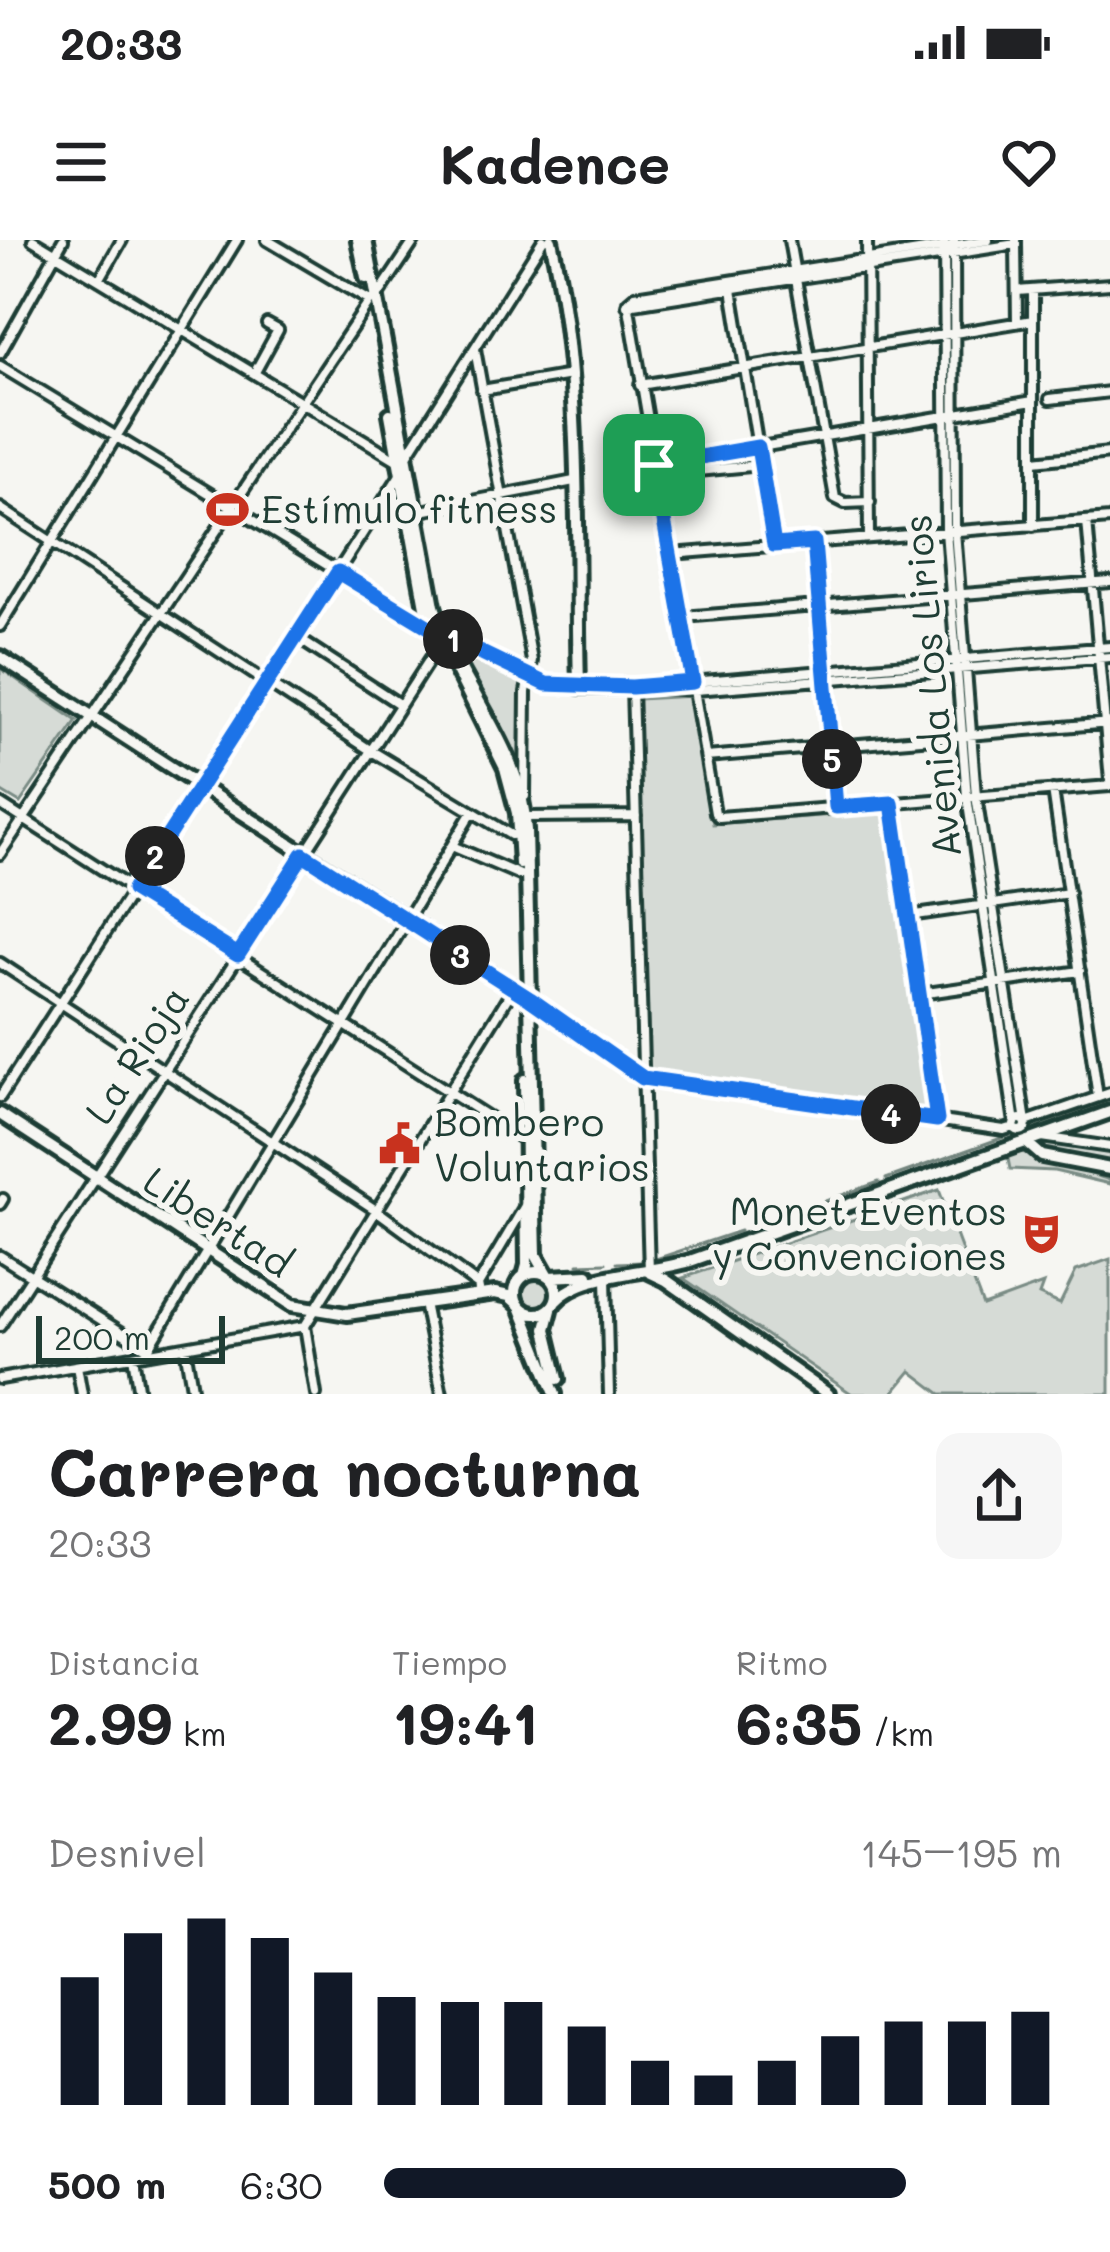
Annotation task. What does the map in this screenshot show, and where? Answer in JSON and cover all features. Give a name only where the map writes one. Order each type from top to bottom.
[{"type":"main road","points":[[362,240],[425,607],[505,768],[524,823],[522,994],[536,1255],[557,1290],[546,1329],[558,1394]]},
{"type":"main road","points":[[547,240],[563,295],[571,375],[579,687],[632,687]]},
{"type":"main road","points":[[402,464],[439,636],[512,764],[524,823],[522,994]]},
{"type":"main road","points":[[1,658],[522,994]]},
{"type":"main road","points":[[1021,1129],[1040,1136],[1110,1112]]},
{"type":"main road","name":"Libertad","points":[[0,1114],[276,1298],[315,1311],[357,1313],[495,1293],[509,1296],[520,1307]]},
{"type":"main road","points":[[520,1307],[538,1314],[576,1284],[650,1272],[1010,1148],[1021,1129]]},
{"type":"main road","points":[[1021,1129],[1042,1156],[1110,1173]]},
{"type":"main road","points":[[530,1143],[523,1277],[516,1291],[558,1394]]},
{"type":"main road","points":[[523,1277],[535,1272],[549,1276],[650,1272],[828,1394]]},
{"type":"main road","name":"Libertad","points":[[424,1303],[523,1277]]},
{"type":"street","points":[[34,240],[402,464]]},
{"type":"street","points":[[0,353],[63,240]]},
{"type":"street","points":[[99,280],[122,240]]},
{"type":"street","points":[[0,626],[237,240]]},
{"type":"street","points":[[267,240],[373,299]]},
{"type":"street","points":[[0,854],[415,240]]},
{"type":"street","points":[[0,1097],[547,240]]},
{"type":"street","points":[[789,240],[835,498],[845,503],[870,502]]},
{"type":"street","points":[[867,240],[869,538]]},
{"type":"street","points":[[627,305],[635,296],[795,275],[988,240]]},
{"type":"street","points":[[948,247],[1016,242],[1017,322]]},
{"type":"street","name":"Avenida Los Lirios","points":[[948,247],[956,331],[950,531],[972,797],[1021,1129]]},
{"type":"street","name":"Avenida Los Lirios","points":[[948,247],[944,334],[951,415]]},
{"type":"street","points":[[627,305],[795,275]]},
{"type":"street","points":[[1017,291],[1110,284]]},
{"type":"street","points":[[732,289],[774,545]]},
{"type":"street","points":[[1033,290],[1033,526]]},
{"type":"street","points":[[627,305],[718,817],[1110,783],[1105,652],[1087,521]]},
{"type":"street","points":[[640,385],[1033,320]]},
{"type":"street","points":[[255,372],[278,330],[267,325]]},
{"type":"street","points":[[475,349],[532,661],[526,692],[524,823]]},
{"type":"street","points":[[0,366],[439,636],[555,686],[579,687]]},
{"type":"street","points":[[482,390],[571,375]]},
{"type":"street","points":[[1050,399],[1110,392]]},
{"type":"street","points":[[655,470],[758,447],[1033,401]]},
{"type":"street","points":[[1034,461],[1110,453]]},
{"type":"street","points":[[655,470],[761,465]]},
{"type":"street","points":[[416,512],[574,481]]},
{"type":"street","points":[[0,508],[472,812],[524,823],[636,816]]},
{"type":"street","points":[[670,554],[1110,519]]},
{"type":"street","points":[[814,542],[836,807]]},
{"type":"street","points":[[682,616],[1110,582]]},
{"type":"street","name":"La Rioja","points":[[0,1326],[439,636]]},
{"type":"street","points":[[296,637],[399,704]]},
{"type":"street","points":[[650,1272],[632,687],[1105,652]]},
{"type":"street","points":[[706,757],[1107,723]]},
{"type":"street","points":[[1053,790],[1098,1097]]},
{"type":"street","points":[[892,803],[937,1120]]},
{"type":"street","points":[[0,804],[530,1143]]},
{"type":"street","points":[[149,1352],[472,812]]},
{"type":"street","points":[[452,846],[520,875]]},
{"type":"street","points":[[909,916],[1069,893]]},
{"type":"street","points":[[0,963],[376,1210],[478,1288],[526,1204]]},
{"type":"street","points":[[920,994],[1080,971]]},
{"type":"street","points":[[316,1394],[305,1326],[449,1093],[522,994],[643,1078],[1004,1130],[1021,1129],[1110,1093]]},
{"type":"street","points":[[1040,1136],[1110,1148]]},
{"type":"street","points":[[0,1256],[149,1352]]},
{"type":"street","points":[[606,1278],[609,1394]]},
{"type":"street","points":[[424,1303],[442,1394]]},
{"type":"street","points":[[0,1379],[305,1326]]},
{"type":"street","points":[[185,1347],[193,1394]]},
{"type":"street","points":[[133,1356],[140,1394]]},
{"type":"street","points":[[77,1366],[82,1394]]},
{"type":"shaded area","points":[[454,644],[523,675],[520,768],[517,767]]},
{"type":"shaded area","points":[[0,668],[77,721],[20,803],[0,791]]},
{"type":"shaded area","points":[[693,696],[713,824],[888,811],[933,1116],[647,1076],[638,699]]},
{"type":"shaded area","points":[[1047,1141],[1110,1151],[1110,1165],[1047,1151]]},
{"type":"shaded area","points":[[1019,1151],[1110,1180],[1110,1184],[1054,1171],[1010,1169],[1007,1154]]},
{"type":"shaded area","points":[[939,1190],[983,1306],[1043,1284],[1039,1295],[1060,1304],[1076,1271],[1110,1259],[1110,1394],[941,1394],[911,1371],[892,1394],[852,1394],[683,1278]]},
{"type":"shaded area","points":[[536,1278],[547,1282],[551,1293],[547,1304],[536,1308],[525,1304],[521,1293],[525,1282]]},
{"type":"waterway","points":[[632,823],[638,1067]]},
{"type":"waterway","points":[[1034,1127],[1110,1100]]},
{"type":"waterway","points":[[886,1179],[1007,1136]]},
{"type":"waterway","points":[[749,1228],[879,1182]]},
{"type":"waterway","points":[[653,1260],[740,1231]]},
{"type":"waterway","points":[[617,1263],[643,1262]]},
{"type":"waterway","points":[[578,1264],[606,1263]]},
{"type":"place","name":"Estímulo fitness","points":[[227,509]]},
{"type":"place","name":"Bombero Voluntarios","points":[[400,1144]]},
{"type":"place","name":"Monet Eventos y Convenciones","points":[[1041,1233]]},
{"type":"route","points":[[758,447],[774,545],[814,542],[836,807],[892,803],[937,1120],[643,1078],[530,999],[303,854],[238,955],[133,890],[338,572],[434,630],[546,684],[632,687],[693,682],[654,465],[758,447]]}]
